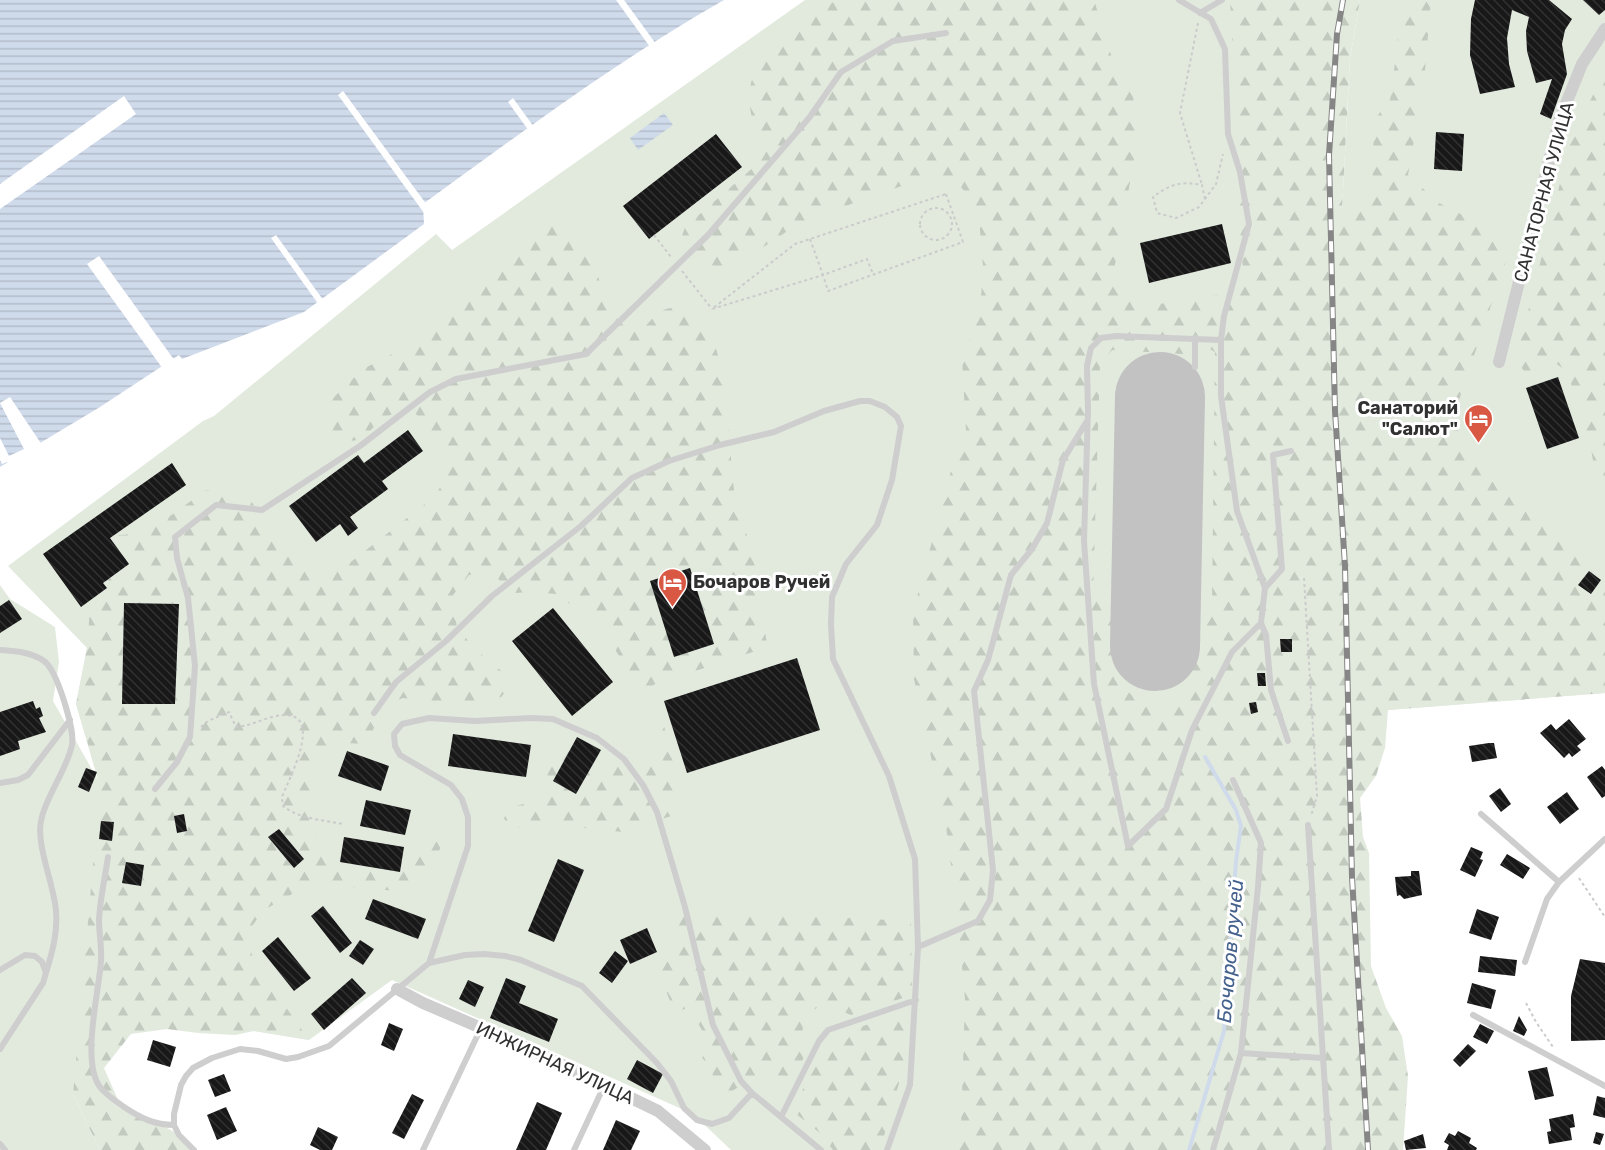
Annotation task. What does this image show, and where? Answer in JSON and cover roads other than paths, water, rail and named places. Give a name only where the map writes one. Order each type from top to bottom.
[{"type":"street","name":"САНАТОРНАЯ УЛИЦА","points":[[1499,362],[1559,121],[1582,64],[1605,29]]},
{"type":"street","name":"ИНЖИРНАЯ УЛИЦА","points":[[397,989],[658,1111],[705,1150]]},
{"type":"lane","points":[[1179,0],[1211,19],[1225,49],[1228,134],[1240,172],[1249,224],[1224,316],[1221,340],[1221,396],[1237,511],[1265,588],[1261,623],[1266,635],[1271,690],[1288,741]]},
{"type":"lane","points":[[1200,13],[1222,0]]},
{"type":"lane","points":[[155,789],[177,762],[190,737],[195,666],[188,598],[177,558],[175,537],[216,505],[262,510],[360,446],[430,392],[456,379],[586,354],[708,235],[809,118],[841,72],[893,41],[946,33]]},
{"type":"lane","points":[[1221,340],[1116,336],[1101,338],[1091,348],[1087,366],[1088,419],[1084,541],[1094,684],[1128,846],[1166,809],[1192,730],[1232,652],[1261,623]]},
{"type":"lane","points":[[1194,367],[1195,338]]},
{"type":"lane","points":[[374,713],[396,682],[446,641],[492,596],[581,526],[632,478],[669,461],[720,445],[774,432],[824,411],[860,401],[870,401],[885,407],[897,417],[901,426],[892,480],[877,525],[846,564],[832,597],[831,624],[833,659],[889,776],[915,859],[918,947],[910,1085],[887,1150]]},
{"type":"lane","points":[[918,947],[978,921],[990,900],[993,870],[974,691],[988,660],[1011,575],[1032,549],[1047,523],[1063,460],[1088,419]]},
{"type":"lane","points":[[1265,588],[1282,569],[1273,455],[1291,451]]},
{"type":"lane","points":[[0,650],[25,653],[45,662],[54,674],[72,728],[72,745],[41,821],[41,839],[56,911],[55,943],[43,983],[0,1049]]},
{"type":"lane","points":[[429,963],[468,846],[468,818],[462,799],[451,785],[400,755],[395,746],[394,734],[402,724],[429,718],[475,721],[531,718],[553,719],[597,738],[624,759],[643,785],[660,823],[684,907],[713,1025],[741,1081],[752,1093],[821,1150]]},
{"type":"lane","points":[[0,783],[18,780],[28,775],[70,720]]},
{"type":"lane","points":[[1213,1150],[1241,1053],[1261,843],[1233,780]]},
{"type":"lane","points":[[1481,814],[1559,882]]},
{"type":"lane","points":[[1308,825],[1329,1150]]},
{"type":"lane","points":[[1526,962],[1547,899],[1572,868],[1605,839]]},
{"type":"lane","points":[[108,857],[99,919],[101,961],[91,1061],[94,1076],[111,1099],[145,1120],[159,1125],[174,1125]]},
{"type":"lane","points":[[194,1150],[179,1135],[174,1125],[174,1114],[181,1085],[194,1068],[212,1058],[240,1049],[258,1051],[286,1059],[315,1052],[329,1046],[429,963],[465,955],[484,954],[521,960],[582,987],[657,1063],[671,1081],[684,1108],[697,1120],[712,1124],[729,1118],[752,1093]]},
{"type":"lane","points":[[0,970],[25,955],[35,956],[42,962],[46,973]]},
{"type":"lane","points":[[781,1117],[819,1041],[828,1030],[916,1000]]},
{"type":"lane","points":[[1473,1015],[1605,1086]]},
{"type":"lane","points":[[423,1150],[481,1027]]},
{"type":"lane","points":[[1241,1053],[1323,1058]]},
{"type":"lane","points":[[574,1150],[604,1086]]},
{"type":"lane","points":[[0,1144],[5,1150]]},
{"type":"water","points":[[0,0],[724,0],[608,72],[423,204],[424,224],[304,312],[182,359],[179,355],[100,407],[0,467]]},
{"type":"water","points":[[664,113],[673,125],[638,150],[630,138]]},
{"type":"waterway","name":"Бочаров ручей","points":[[1189,1150],[1224,1031],[1236,861],[1241,826],[1236,810],[1205,757]]},
{"type":"railway","points":[[1343,0],[1337,34],[1329,155],[1335,411],[1345,566],[1352,877],[1368,1150]]},
{"type":"place","name":"Санаторий \"Салют\"","points":[[1479,444]]},
{"type":"place","name":"Бочаров Ручей","points":[[672,608]]}]
